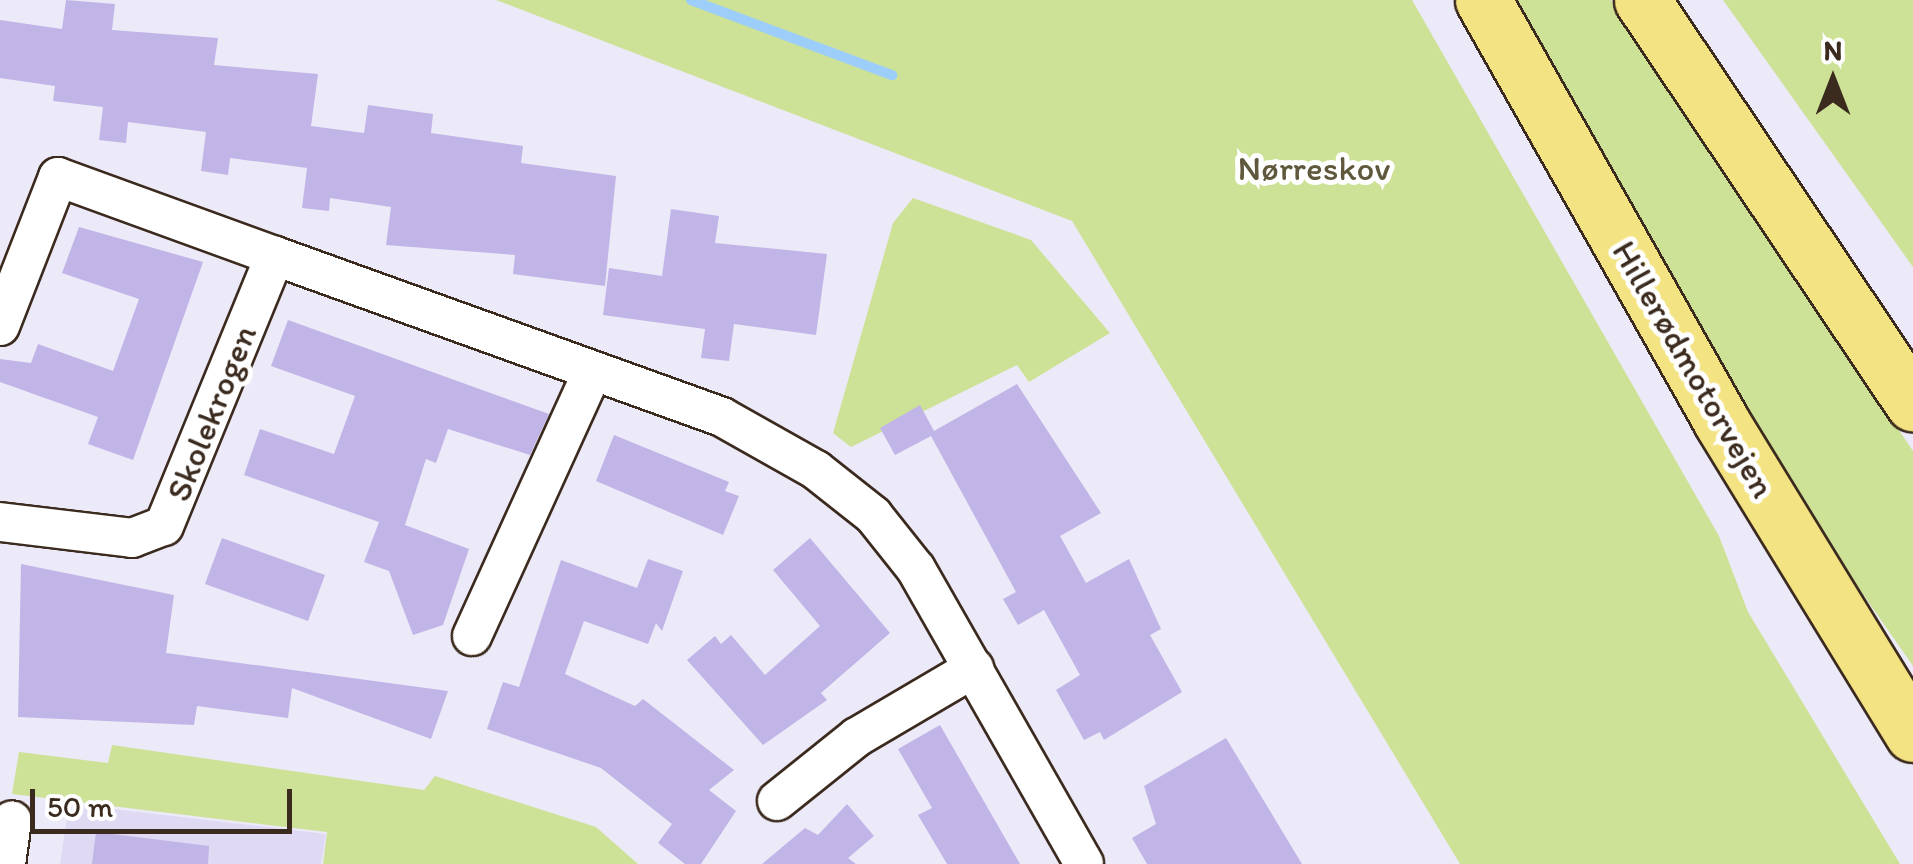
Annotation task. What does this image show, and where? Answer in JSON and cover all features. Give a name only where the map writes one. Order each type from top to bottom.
[{"type":"highway","name":"Hillerødmotorvejen","points":[[1483,0],[1721,421],[1913,734]]},
{"type":"highway","points":[[1642,0],[1913,404]]},
{"type":"street","points":[[0,326],[58,177],[722,416],[874,515],[974,668],[1084,864]]},
{"type":"street","name":"Skolekrogen","points":[[0,522],[132,538],[164,526],[275,256]]},
{"type":"street","points":[[472,636],[594,370]]},
{"type":"street","points":[[777,802],[857,738],[974,668]]},
{"type":"street","points":[[6,864],[12,820]]},
{"type":"shaded area","points":[[69,804],[326,834],[321,864],[60,864]]},
{"type":"green space","name":"Nørreskov","points":[[496,0],[1412,0],[1719,536],[1748,612],[1900,864],[1460,864],[1072,221]]},
{"type":"green space","points":[[1502,0],[1611,0],[1913,451],[1913,666],[1775,468]]},
{"type":"green space","points":[[1723,0],[1913,0],[1913,267]]},
{"type":"green space","points":[[913,198],[1031,240],[1110,333],[1029,382],[1017,365],[851,447],[833,433],[893,223]]},
{"type":"green space","points":[[112,745],[424,790],[435,776],[596,827],[638,864],[323,864],[327,832],[12,794],[19,752],[108,763]]},
{"type":"building","points":[[66,0],[115,4],[112,30],[218,38],[214,65],[318,74],[311,126],[364,133],[368,105],[433,114],[431,133],[523,146],[521,163],[616,176],[605,286],[513,274],[515,255],[386,245],[391,207],[330,198],[329,211],[302,208],[307,168],[230,158],[228,175],[201,171],[206,132],[128,122],[126,143],[99,140],[103,107],[53,101],[55,86],[0,78],[0,20],[62,29]]},
{"type":"building","points":[[671,209],[719,216],[715,243],[827,254],[816,335],[734,324],[729,361],[701,358],[705,329],[603,315],[609,268],[662,276]]},
{"type":"building","points":[[79,227],[203,262],[133,460],[88,444],[98,417],[0,382],[0,359],[31,363],[38,344],[113,371],[139,299],[62,273]]},
{"type":"building","points":[[288,320],[549,414],[530,455],[448,429],[436,463],[426,459],[405,525],[469,549],[443,625],[413,635],[389,571],[364,562],[379,522],[244,475],[260,429],[334,454],[355,396],[271,366]]},
{"type":"building","points":[[1017,384],[1101,513],[1060,536],[1086,583],[1129,559],[1161,629],[1150,635],[1182,692],[1104,740],[1100,732],[1084,740],[1056,690],[1080,675],[1044,610],[1018,625],[1003,599],[1016,592],[931,436],[895,455],[880,428],[920,405],[934,431]]},
{"type":"building","points":[[614,435],[729,482],[725,491],[739,496],[723,535],[596,481]]},
{"type":"building","points":[[222,538],[325,575],[308,621],[205,584]]},
{"type":"building","points":[[810,538],[890,633],[821,693],[827,700],[763,745],[687,660],[715,636],[721,644],[731,635],[765,675],[820,626],[773,570]]},
{"type":"building","points":[[648,559],[683,571],[662,631],[656,623],[648,644],[584,621],[565,674],[635,706],[643,699],[734,770],[709,790],[736,811],[701,864],[685,864],[658,843],[672,824],[601,768],[487,729],[503,682],[519,687],[561,560],[637,588]]},
{"type":"building","points":[[21,564],[174,595],[166,653],[448,691],[431,739],[292,688],[288,718],[197,706],[194,725],[18,717]]},
{"type":"building","points":[[940,725],[1020,864],[947,864],[918,815],[932,808],[898,749]]},
{"type":"building","points":[[1226,738],[1302,864],[1147,864],[1132,838],[1156,824],[1144,786]]},
{"type":"building","points":[[847,804],[874,836],[848,858],[856,864],[762,864],[805,828],[818,835]]},
{"type":"building","points":[[96,832],[209,846],[208,864],[92,864]]},
{"type":"waterway","points":[[691,0],[892,75]]}]
